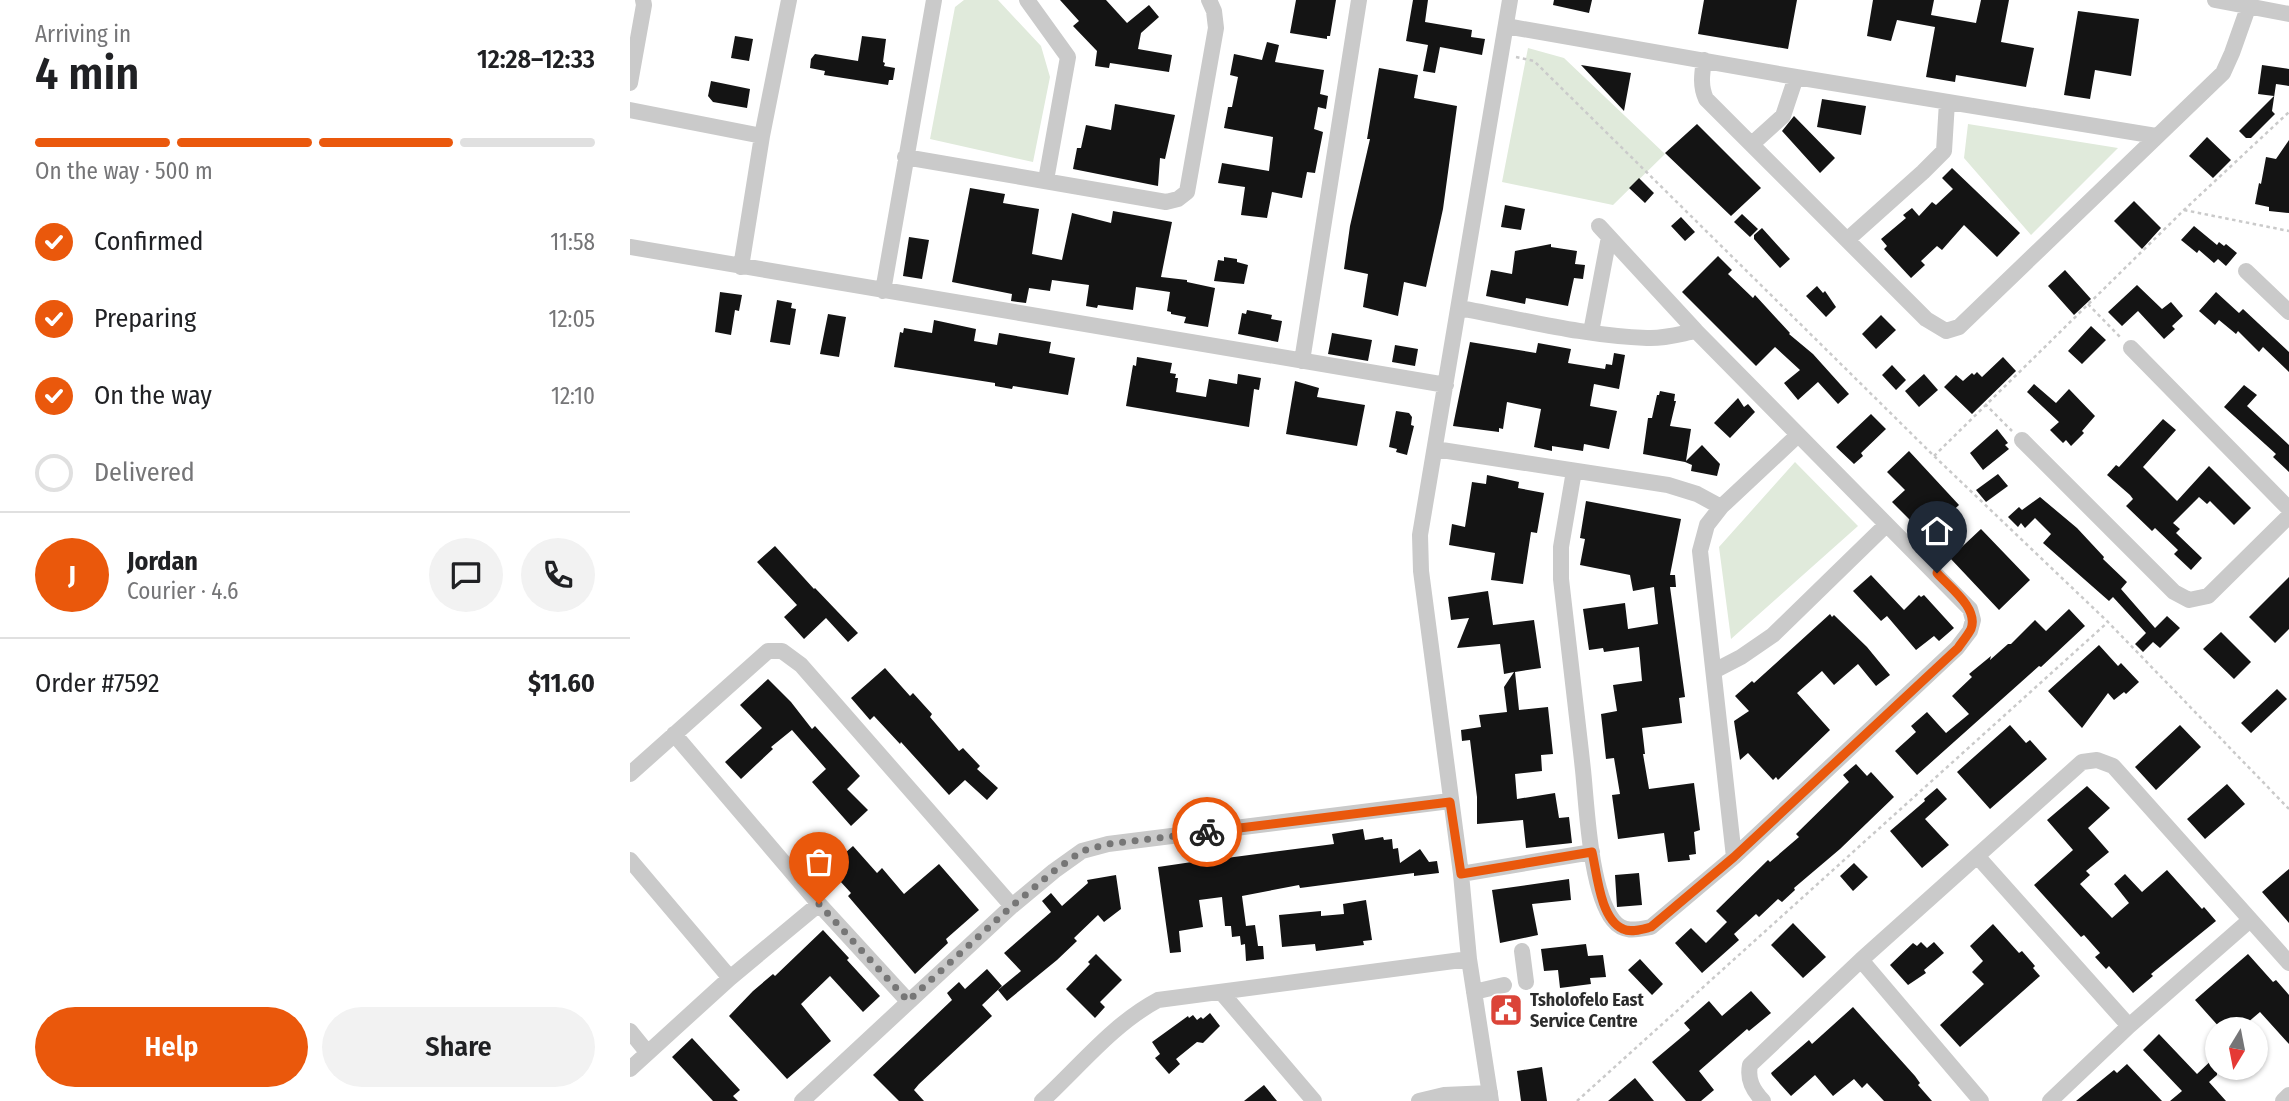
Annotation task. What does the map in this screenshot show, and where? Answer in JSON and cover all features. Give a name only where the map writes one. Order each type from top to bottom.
[{"type":"street","points":[[630,83],[643,0]]},
{"type":"street","points":[[741,267],[762,136],[789,0]]},
{"type":"street","points":[[883,291],[934,0]]},
{"type":"street","points":[[1027,0],[1068,57],[1046,180]]},
{"type":"street","points":[[905,157],[1166,202],[1178,198],[1187,192],[1216,28],[1214,11],[1209,0]]},
{"type":"street","points":[[1302,361],[1359,0]]},
{"type":"street","points":[[1419,1101],[1444,1095],[1490,1097],[1469,958],[1461,874],[1421,571],[1420,536],[1510,0]]},
{"type":"street","points":[[2215,0],[2289,14]]},
{"type":"street","points":[[1704,60],[1702,91],[1706,99],[1926,318],[1945,331],[1959,327],[2223,73],[2249,5]]},
{"type":"street","points":[[1506,26],[2156,136]]},
{"type":"street","points":[[1752,144],[1783,116],[1796,77]]},
{"type":"street","points":[[1847,240],[1944,151],[1947,102]]},
{"type":"street","points":[[630,110],[762,136]]},
{"type":"street","points":[[1574,471],[1561,547],[1561,579],[1592,852],[1603,904],[1614,922],[1623,929],[1636,930],[1651,927],[1734,857],[1958,648],[1970,631],[1973,620],[1970,609],[1937,573],[1886,525],[1696,331],[1604,232],[1591,332]]},
{"type":"street","points":[[630,247],[1446,385]]},
{"type":"street","points":[[2246,271],[2289,312]]},
{"type":"street","points":[[1459,308],[1591,332],[1649,338],[1696,331]]},
{"type":"street","points":[[2131,348],[2289,509]]},
{"type":"street","points":[[1734,857],[1700,551],[1702,536],[1721,507],[1798,435]]},
{"type":"street","points":[[2022,440],[2174,592],[2189,600],[2208,596],[2289,516]]},
{"type":"street","points":[[1435,449],[1668,485],[1697,494],[1721,507]]},
{"type":"street","points":[[1714,671],[1741,657],[1773,635],[1886,525]]},
{"type":"street","points":[[630,774],[768,651],[782,652],[801,665],[1012,906]]},
{"type":"street","points":[[674,734],[819,904],[908,1001]]},
{"type":"street","points":[[1753,1098],[1750,1065],[1861,960],[2082,762],[2097,761],[2113,766],[2289,963]]},
{"type":"street","points":[[802,1101],[1012,906],[1082,851],[1108,844],[1450,802]]},
{"type":"street","points":[[1461,874],[1592,852]]},
{"type":"street","points":[[1978,857],[2129,1026]]},
{"type":"street","points":[[630,860],[730,978]]},
{"type":"street","points":[[630,1069],[730,978],[819,904]]},
{"type":"street","points":[[2050,1101],[2129,1026],[2250,920]]},
{"type":"street","points":[[1522,951],[1526,982]]},
{"type":"street","points":[[1054,1097],[1120,1025],[1158,1000],[1469,958]]},
{"type":"street","points":[[1861,960],[1981,1101]]},
{"type":"street","points":[[1474,992],[1504,985]]},
{"type":"street","points":[[1221,992],[1314,1101]]},
{"type":"street","points":[[630,1031],[647,1052]]},
{"type":"street","points":[[2283,1101],[2289,1095]]},
{"type":"path","points":[[1501,54],[1534,61],[1934,456],[2108,622],[2289,809]]},
{"type":"path","points":[[1934,456],[2184,210],[2289,112]]},
{"type":"path","points":[[2184,210],[2289,231]]},
{"type":"path","points":[[2088,304],[2131,348]]},
{"type":"path","points":[[1986,404],[2022,440]]},
{"type":"path","points":[[1577,1101],[2108,622]]},
{"type":"green space","points":[[964,0],[998,0],[1041,46],[1050,77],[1033,162],[930,139],[955,7]]},
{"type":"green space","points":[[1528,48],[1564,58],[1665,154],[1613,205],[1502,182]]},
{"type":"green space","points":[[1968,124],[2118,148],[2031,235],[1964,158]]},
{"type":"green space","points":[[1795,462],[1858,526],[1731,639],[1719,547]]},
{"type":"building","points":[[1060,0],[1106,0],[1127,23],[1149,5],[1159,17],[1141,33],[1138,49],[1172,55],[1169,72],[1110,63],[1109,68],[1095,66],[1097,51],[1073,26],[1079,21]]},
{"type":"building","points":[[1296,0],[1336,0],[1330,36],[1327,36],[1327,39],[1290,33]]},
{"type":"building","points":[[1413,0],[1428,0],[1425,22],[1472,30],[1471,37],[1485,39],[1482,55],[1440,47],[1435,73],[1423,71],[1428,45],[1406,41]]},
{"type":"building","points":[[1554,0],[1592,0],[1589,13],[1553,5]]},
{"type":"building","points":[[1704,0],[1797,0],[1788,49],[1698,34]]},
{"type":"building","points":[[1873,0],[1934,0],[1931,15],[1976,23],[1981,0],[2009,0],[2001,42],[2034,48],[2026,87],[1956,75],[1955,82],[1926,77],[1935,27],[1897,20],[1891,41],[1867,36]]},
{"type":"building","points":[[2078,11],[2139,19],[2131,76],[2095,70],[2090,99],[2064,95]]},
{"type":"building","points":[[735,36],[753,39],[749,61],[731,58]]},
{"type":"building","points":[[862,36],[886,39],[884,66],[895,68],[893,80],[889,80],[888,85],[824,75],[825,71],[810,68],[815,54],[858,61]]},
{"type":"building","points":[[1267,42],[1279,45],[1275,62],[1324,70],[1320,94],[1328,96],[1326,109],[1318,107],[1314,129],[1323,132],[1315,173],[1307,172],[1302,198],[1272,192],[1267,218],[1241,215],[1245,187],[1218,183],[1222,163],[1269,171],[1273,137],[1224,128],[1228,107],[1232,107],[1238,77],[1230,75],[1234,54],[1262,60]]},
{"type":"building","points":[[1581,65],[1631,73],[1624,111]]},
{"type":"building","points":[[2262,65],[2289,69],[2289,86],[2276,84],[2272,111],[2275,114],[2251,138],[2246,138],[2239,131],[2274,96],[2258,94]]},
{"type":"building","points":[[1379,68],[1418,75],[1414,98],[1457,106],[1443,209],[1426,287],[1404,282],[1398,316],[1363,307],[1368,274],[1344,269],[1350,226],[1370,139],[1367,139]]},
{"type":"building","points":[[711,81],[750,89],[747,108],[713,102],[708,96]]},
{"type":"building","points":[[1822,99],[1866,106],[1861,135],[1817,127]]},
{"type":"building","points":[[1115,104],[1175,115],[1165,159],[1160,158],[1158,186],[1073,169],[1077,148],[1081,148],[1086,125],[1111,130]]},
{"type":"building","points":[[1794,116],[1835,158],[1820,173],[1782,131]]},
{"type":"building","points":[[1697,124],[1761,188],[1731,216],[1665,153]]},
{"type":"building","points":[[2207,137],[2231,160],[2213,178],[2189,156]]},
{"type":"building","points":[[2289,140],[2289,213],[2269,211],[2269,207],[2255,204],[2266,157],[2276,159]]},
{"type":"building","points":[[1952,168],[2020,233],[1997,257],[1964,225],[1942,250],[1937,246],[1921,261],[1925,265],[1911,278],[1884,249],[1887,246],[1881,239],[1906,218],[1903,215],[1912,208],[1919,216],[1932,202],[1936,205],[1953,189],[1942,178]]},
{"type":"building","points":[[1639,178],[1654,193],[1645,203],[1629,188]]},
{"type":"building","points":[[970,188],[1005,194],[1003,203],[1039,209],[1032,254],[1062,260],[1072,213],[1111,223],[1113,211],[1172,222],[1161,277],[1187,280],[1215,288],[1208,327],[1184,323],[1186,317],[1167,311],[1170,292],[1136,287],[1133,310],[1086,306],[1089,285],[1052,280],[1050,291],[1029,288],[1026,303],[1011,301],[1012,294],[952,282]]},
{"type":"building","points":[[2134,201],[2161,228],[2142,249],[2114,221]]},
{"type":"building","points":[[1505,205],[1525,209],[1521,230],[1501,227]]},
{"type":"building","points":[[1742,214],[1758,229],[1750,237],[1734,222]]},
{"type":"building","points":[[1681,217],[1695,232],[1685,241],[1671,226]]},
{"type":"building","points":[[2194,226],[2217,245],[2219,242],[2224,246],[2226,244],[2237,253],[2226,266],[2218,259],[2214,263],[2181,240]]},
{"type":"building","points":[[1762,228],[1790,259],[1780,268],[1754,239],[1754,235]]},
{"type":"building","points":[[909,237],[929,240],[922,279],[903,276]]},
{"type":"building","points":[[1551,244],[1551,247],[1577,251],[1575,264],[1585,265],[1583,279],[1574,278],[1568,306],[1526,298],[1525,304],[1486,296],[1491,270],[1512,274],[1515,251]]},
{"type":"building","points":[[1718,256],[1732,270],[1728,274],[1753,298],[1755,295],[1789,334],[1813,354],[1849,394],[1838,404],[1818,382],[1798,400],[1784,383],[1800,370],[1775,347],[1756,366],[1682,292]]},
{"type":"building","points":[[1224,257],[1237,259],[1237,262],[1248,265],[1244,284],[1214,281],[1218,260],[1224,261]]},
{"type":"building","points":[[2065,270],[2091,299],[2074,315],[2048,286]]},
{"type":"building","points":[[2137,285],[2162,309],[2171,302],[2183,316],[2172,326],[2175,329],[2164,339],[2138,311],[2122,326],[2108,312]]},
{"type":"building","points":[[1817,286],[1823,293],[1825,291],[1836,307],[1826,317],[1806,296]]},
{"type":"building","points":[[720,292],[742,295],[739,311],[735,310],[731,335],[715,332]]},
{"type":"building","points":[[2216,292],[2239,313],[2243,309],[2289,352],[2289,372],[2263,347],[2259,352],[2238,331],[2236,334],[2219,320],[2215,325],[2199,311]]},
{"type":"building","points":[[777,300],[792,303],[791,308],[796,309],[790,345],[770,342]]},
{"type":"building","points":[[1247,310],[1272,315],[1271,319],[1282,321],[1278,342],[1238,334],[1242,313],[1246,314]]},
{"type":"building","points":[[828,314],[846,317],[839,357],[820,354]]},
{"type":"building","points":[[1881,315],[1896,330],[1876,349],[1862,334]]},
{"type":"building","points":[[934,320],[976,329],[974,341],[997,345],[999,333],[1051,342],[1049,353],[1075,358],[1068,395],[1013,386],[1012,389],[995,386],[995,383],[894,367],[900,332],[903,333],[904,328],[932,333]]},
{"type":"building","points":[[2091,326],[2106,340],[2082,364],[2068,351]]},
{"type":"building","points":[[1332,333],[1372,340],[1368,361],[1328,354]]},
{"type":"building","points":[[1470,342],[1536,353],[1538,343],[1571,349],[1568,363],[1605,369],[1606,364],[1612,365],[1614,353],[1625,355],[1619,389],[1594,384],[1590,406],[1617,411],[1609,449],[1584,444],[1583,451],[1552,446],[1552,451],[1534,447],[1541,409],[1507,402],[1503,429],[1499,428],[1499,432],[1453,426]]},
{"type":"building","points":[[1395,345],[1418,349],[1415,366],[1392,362]]},
{"type":"building","points":[[1137,357],[1172,363],[1170,373],[1176,374],[1175,378],[1178,378],[1176,392],[1206,397],[1209,379],[1237,384],[1238,374],[1261,378],[1259,390],[1254,389],[1249,427],[1126,406],[1133,365],[1136,366]]},
{"type":"building","points":[[2003,357],[2016,371],[1972,414],[1944,387],[1956,375],[1963,381],[1972,373],[1974,375],[1977,372],[1982,377]]},
{"type":"building","points":[[1892,365],[1906,380],[1896,390],[1882,375]]},
{"type":"building","points":[[1924,374],[1938,390],[1919,407],[1905,391]]},
{"type":"building","points":[[1295,381],[1319,388],[1317,397],[1365,405],[1357,446],[1286,434]]},
{"type":"building","points":[[2034,384],[2056,403],[2069,389],[2095,416],[2071,446],[2066,440],[2063,443],[2050,430],[2059,422],[2027,392]]},
{"type":"building","points":[[2244,385],[2257,395],[2247,406],[2289,445],[2289,472],[2273,457],[2276,454],[2224,407]]},
{"type":"building","points":[[1660,391],[1675,394],[1670,426],[1691,429],[1686,461],[1702,445],[1720,464],[1717,476],[1691,471],[1692,465],[1685,462],[1643,454],[1648,418],[1652,418]]},
{"type":"building","points":[[1738,398],[1744,407],[1748,404],[1755,412],[1730,438],[1714,423]]},
{"type":"building","points":[[1396,411],[1409,413],[1412,417],[1411,425],[1414,426],[1407,455],[1389,447]]},
{"type":"building","points":[[1871,414],[1886,429],[1861,453],[1863,456],[1854,464],[1836,447]]},
{"type":"building","points":[[2163,419],[2176,430],[2143,467],[2177,501],[2209,466],[2251,508],[2234,525],[2210,501],[2207,504],[2199,497],[2173,523],[2180,529],[2176,533],[2202,558],[2191,570],[2174,554],[2178,550],[2155,528],[2152,531],[2126,506],[2133,499],[2107,475],[2116,465],[2119,467]]},
{"type":"building","points":[[1997,429],[2008,443],[2005,445],[2009,449],[1983,470],[1970,453]]},
{"type":"building","points":[[1909,451],[1959,505],[1926,536],[1892,502],[1905,490],[1887,472]]},
{"type":"building","points":[[1998,474],[2008,486],[1986,502],[1976,490]]},
{"type":"building","points":[[1487,475],[1519,482],[1518,488],[1544,493],[1537,533],[1531,532],[1523,584],[1491,580],[1495,553],[1449,545],[1452,524],[1465,527],[1472,482],[1486,484]]},
{"type":"building","points":[[2040,497],[2077,528],[2127,582],[2121,589],[2155,628],[2167,616],[2180,628],[2160,648],[2153,642],[2143,652],[2135,644],[2146,633],[2113,597],[2109,601],[2043,543],[2051,534],[2035,518],[2025,528],[2021,523],[2018,527],[2008,517],[2019,507],[2022,510]]},
{"type":"building","points":[[1586,501],[1681,519],[1670,575],[1675,575],[1676,587],[1670,587],[1685,697],[1679,698],[1682,723],[1642,728],[1649,789],[1694,783],[1700,830],[1694,832],[1696,854],[1689,855],[1690,860],[1668,862],[1664,833],[1618,839],[1612,795],[1620,794],[1614,758],[1606,759],[1601,714],[1617,711],[1613,685],[1642,681],[1639,647],[1604,652],[1603,648],[1589,650],[1583,609],[1625,603],[1628,629],[1658,624],[1654,587],[1633,591],[1630,575],[1580,565],[1585,539],[1580,538]]},
{"type":"building","points":[[1981,529],[2030,580],[1999,610],[1950,558]]},
{"type":"building","points":[[775,546],[858,633],[848,642],[826,618],[804,639],[784,617],[797,605],[757,562]]},
{"type":"building","points":[[1871,575],[1904,610],[1919,595],[1924,595],[1954,628],[1939,641],[1934,636],[1916,650],[1887,616],[1881,621],[1853,591]]},
{"type":"building","points":[[2289,577],[2289,629],[2275,643],[2249,617]]},
{"type":"building","points":[[1488,591],[1493,625],[1534,620],[1541,668],[1515,672],[1519,710],[1548,707],[1553,754],[1541,755],[1542,771],[1515,774],[1517,799],[1555,793],[1559,818],[1569,817],[1572,843],[1526,848],[1523,820],[1477,824],[1477,797],[1470,740],[1462,741],[1461,730],[1481,727],[1479,715],[1507,712],[1504,687],[1514,672],[1504,674],[1500,644],[1457,648],[1469,618],[1451,620],[1448,597]]},
{"type":"building","points":[[2069,609],[2085,626],[1917,775],[1895,751],[1916,732],[1911,726],[1927,712],[1946,733],[1969,714],[1952,696],[1972,677],[1969,674],[2011,644],[2035,620],[2046,631]]},
{"type":"building","points":[[1830,614],[1867,647],[1890,675],[1876,686],[1858,664],[1834,685],[1822,671],[1797,693],[1830,730],[1778,780],[1776,777],[1773,780],[1748,753],[1740,760],[1734,721],[1749,711],[1735,696],[1752,681],[1754,683]]},
{"type":"building","points":[[2221,632],[2251,662],[2234,679],[2203,649]]},
{"type":"building","points":[[2099,645],[2118,666],[2121,663],[2139,682],[2126,694],[2124,692],[2114,700],[2108,693],[2082,728],[2048,691]]},
{"type":"building","points":[[885,668],[910,696],[913,693],[959,751],[963,748],[980,766],[977,769],[998,788],[987,800],[965,780],[949,795],[901,742],[900,744],[874,716],[870,720],[851,698]]},
{"type":"building","points":[[768,679],[812,729],[815,726],[860,776],[847,789],[868,810],[851,826],[812,782],[826,769],[792,730],[771,747],[773,749],[741,779],[725,762],[762,728],[740,705]]},
{"type":"building","points":[[2277,689],[2287,699],[2251,733],[2241,723]]},
{"type":"building","points":[[2010,725],[2026,743],[2030,740],[2047,759],[1990,809],[1957,772]]},
{"type":"building","points":[[2180,725],[2201,747],[2156,790],[2135,767]]},
{"type":"building","points":[[1856,764],[1867,776],[1871,772],[1894,797],[1782,902],[1778,899],[1759,917],[1756,914],[1734,934],[1739,940],[1702,973],[1675,943],[1691,928],[1706,943],[1727,922],[1716,911],[1768,860],[1770,862],[1799,837],[1796,834],[1849,782],[1843,775]]},
{"type":"building","points":[[2227,784],[2245,804],[2205,839],[2187,819]]},
{"type":"building","points":[[2087,786],[2110,808],[2088,828],[2109,852],[2086,871],[2090,875],[2080,884],[2112,918],[2129,903],[2114,884],[2125,874],[2142,892],[2167,870],[2216,921],[2151,974],[2153,976],[2133,993],[2109,966],[2106,969],[2095,957],[2100,953],[2084,935],[2081,937],[2034,885],[2073,850],[2047,820]]},
{"type":"building","points":[[1937,788],[1947,799],[1925,819],[1949,845],[1922,868],[1890,831]]},
{"type":"building","points":[[1363,829],[1365,840],[1383,837],[1384,840],[1392,839],[1393,849],[1398,848],[1400,863],[1420,849],[1429,862],[1437,861],[1439,873],[1414,876],[1414,873],[1300,888],[1299,885],[1242,896],[1246,926],[1255,925],[1258,946],[1263,946],[1264,959],[1246,961],[1245,944],[1241,945],[1240,936],[1232,937],[1231,926],[1225,926],[1222,897],[1199,900],[1203,927],[1179,931],[1181,952],[1170,953],[1158,867],[1192,862],[1190,853],[1203,851],[1204,860],[1334,844],[1332,834]]},
{"type":"building","points":[[853,846],[877,873],[882,868],[904,894],[939,864],[979,910],[946,939],[948,943],[915,974],[848,896],[851,893],[828,868]]},
{"type":"building","points":[[1854,863],[1868,877],[1853,891],[1840,876]]},
{"type":"building","points":[[2289,869],[2289,923],[2262,892]]},
{"type":"building","points":[[1639,873],[1642,905],[1617,907],[1615,875]]},
{"type":"building","points":[[1116,875],[1121,909],[1104,922],[1098,915],[1074,938],[1077,941],[1057,960],[1007,1001],[998,990],[1021,971],[1004,953],[1051,912],[1042,901],[1051,893],[1062,906],[1088,883],[1087,880]]},
{"type":"building","points":[[1569,879],[1571,900],[1532,904],[1538,935],[1500,943],[1492,890]]},
{"type":"building","points":[[1366,900],[1372,940],[1363,941],[1364,945],[1316,951],[1315,944],[1282,947],[1279,915],[1321,911],[1321,916],[1344,914],[1343,904]]},
{"type":"building","points":[[1793,923],[1826,957],[1803,978],[1771,945]]},
{"type":"building","points":[[1993,924],[2019,953],[2022,951],[2040,976],[1960,1047],[1940,1025],[1984,984],[1972,972],[1983,961],[1970,946]]},
{"type":"building","points":[[823,930],[880,996],[863,1012],[830,976],[801,1004],[831,1041],[787,1079],[729,1016],[753,991],[773,974],[775,976]]},
{"type":"building","points":[[1921,942],[1927,948],[1934,942],[1944,953],[1924,970],[1926,973],[1908,985],[1890,965],[1913,943],[1917,946]]},
{"type":"building","points":[[1586,944],[1588,956],[1603,955],[1606,977],[1590,978],[1591,984],[1560,988],[1558,970],[1544,971],[1541,949]]},
{"type":"building","points":[[1096,954],[1122,980],[1100,1002],[1105,1007],[1095,1018],[1066,989]]},
{"type":"building","points":[[2248,954],[2273,982],[2276,980],[2289,995],[2289,1044],[2268,1021],[2268,1017],[2260,1012],[2254,1017],[2210,1017],[2195,1000]]},
{"type":"building","points":[[1640,959],[1663,984],[1652,995],[1628,970]]},
{"type":"building","points":[[987,969],[1002,986],[982,1005],[992,1016],[914,1090],[924,1101],[899,1101],[873,1075],[952,1000],[947,993],[959,982],[965,989]]},
{"type":"building","points":[[1751,991],[1771,1013],[1749,1031],[1747,1029],[1699,1071],[1714,1090],[1701,1101],[1686,1101],[1652,1062],[1690,1030],[1684,1023],[1709,1001],[1722,1016]]},
{"type":"building","points":[[1853,1007],[1915,1076],[1920,1083],[1918,1085],[1932,1101],[1884,1101],[1867,1083],[1862,1088],[1854,1079],[1833,1096],[1815,1075],[1791,1096],[1772,1075],[1771,1073],[1809,1040],[1812,1044]]},
{"type":"building","points":[[1210,1013],[1220,1026],[1203,1043],[1197,1042],[1176,1059],[1180,1064],[1169,1074],[1155,1058],[1160,1054],[1152,1042],[1188,1016],[1189,1018],[1193,1015],[1197,1020]]},
{"type":"building","points":[[2159,1034],[2197,1074],[2205,1066],[2205,1080],[2211,1080],[2209,1082],[2226,1101],[2170,1101],[2182,1091],[2143,1050]]},
{"type":"building","points":[[692,1038],[740,1090],[733,1096],[738,1101],[713,1101],[672,1057]]},
{"type":"building","points":[[2127,1064],[2162,1101],[2076,1101],[2114,1070],[2117,1073]]},
{"type":"building","points":[[1542,1067],[1547,1101],[1521,1101],[1517,1071]]},
{"type":"building","points":[[1635,1078],[1654,1101],[1608,1101]]},
{"type":"building","points":[[1264,1085],[1277,1101],[1244,1101]]},
{"type":"way so far","points":[[819,904],[908,1001],[1012,906],[1082,851],[1108,844],[1207,832]]},
{"type":"place","name":"Tsholofelo East Service Centre","points":[[1506,1010]]},
{"type":"route","points":[[1207,832],[1450,802],[1461,874],[1592,852],[1603,904],[1614,922],[1623,929],[1651,927],[1734,857],[1958,648],[1970,631],[1973,620],[1970,609],[1937,573]]}]
